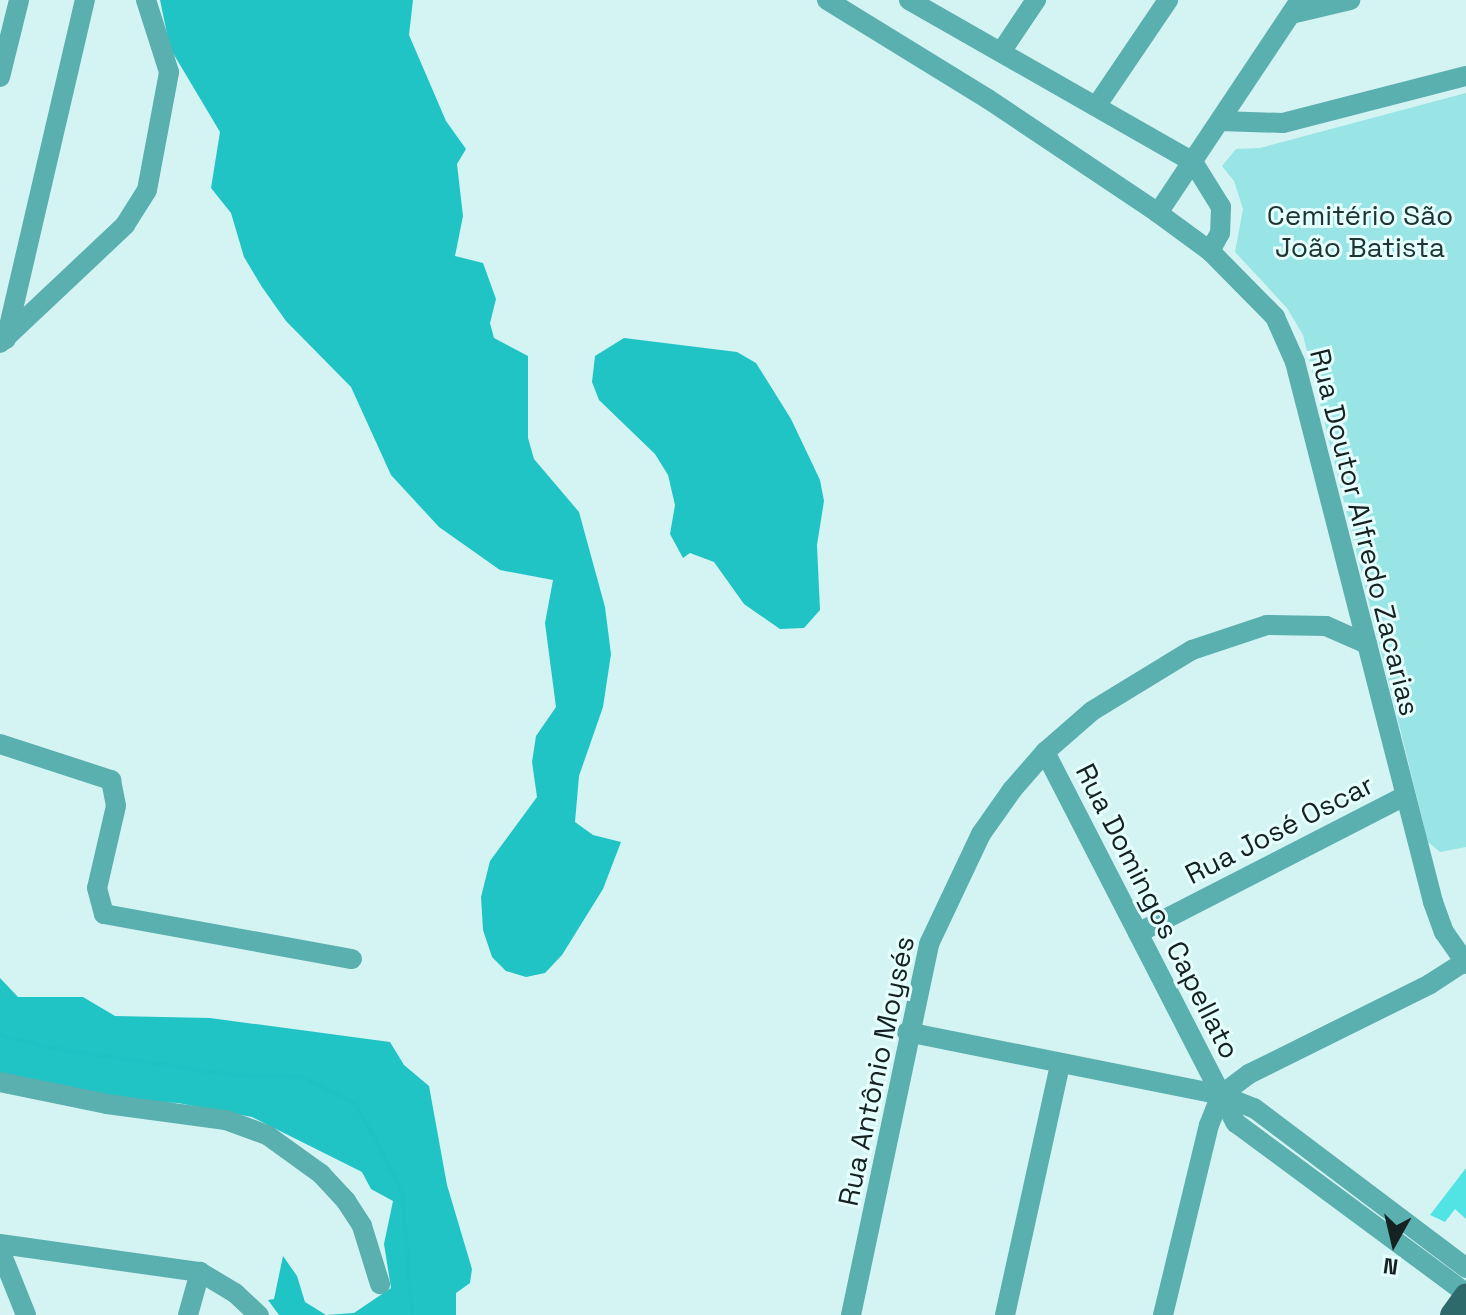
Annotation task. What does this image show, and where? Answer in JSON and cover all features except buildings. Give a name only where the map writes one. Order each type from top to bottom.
[{"type":"main road","points":[[1452,1315],[1466,1294]]},
{"type":"street","points":[[0,77],[19,0]]},
{"type":"street","points":[[3,341],[85,0]]},
{"type":"street","points":[[3,341],[125,225],[147,190],[169,72],[146,0]]},
{"type":"street","name":"Rua Doutor Alfredo Zacarias","points":[[827,0],[988,99],[1210,251],[1257,296],[1284,334],[1433,902],[1465,963]]},
{"type":"street","points":[[909,0],[1193,162],[1221,207],[1220,233],[1210,251]]},
{"type":"street","points":[[1001,52],[1036,0]]},
{"type":"street","points":[[1097,105],[1168,0]]},
{"type":"street","points":[[1158,213],[1296,7],[1350,0]]},
{"type":"street","points":[[1220,121],[1283,123],[1466,76]]},
{"type":"street","name":"Rua Antônio Moysés","points":[[851,1315],[907,1032],[929,944],[981,834],[1045,752],[1092,711],[1156,668],[1229,636],[1267,625],[1295,624],[1351,633],[1367,644]]},
{"type":"street","points":[[0,744],[111,780],[116,806],[97,888],[104,914],[352,959]]},
{"type":"street","name":"Rua Domingos Capellato","points":[[1045,752],[1221,1095],[1248,1134],[1466,1294]]},
{"type":"street","name":"Rua José Oscar","points":[[1138,933],[1403,797]]},
{"type":"street","points":[[1163,1315],[1209,1125],[1221,1095],[1269,1063],[1430,984],[1465,963]]},
{"type":"street","points":[[907,1032],[1221,1095],[1254,1108],[1466,1268]]},
{"type":"street","points":[[1005,1315],[1060,1065]]},
{"type":"street","points":[[0,1082],[107,1104],[226,1120],[267,1135],[321,1174],[346,1201],[362,1226],[380,1284]]},
{"type":"street","points":[[26,1315],[0,1247],[200,1272],[235,1293],[259,1315]]},
{"type":"street","points":[[188,1315],[200,1272]]},
{"type":"green space","name":"Cemitério São João Batista","points":[[1466,93],[1466,847],[1440,852],[1428,842],[1303,335],[1287,308],[1235,252],[1243,209],[1234,181],[1222,166],[1236,149],[1260,148]]},
{"type":"shaded area","points":[[160,0],[413,0],[409,35],[446,121],[466,149],[457,164],[463,216],[455,256],[483,263],[496,299],[490,323],[494,338],[528,356],[528,438],[534,459],[579,512],[605,607],[611,654],[603,707],[579,776],[575,822],[593,835],[621,842],[603,889],[562,955],[545,973],[526,977],[506,971],[492,957],[483,930],[481,897],[490,861],[537,797],[532,762],[536,736],[556,707],[545,623],[553,580],[500,570],[439,527],[391,475],[351,387],[286,321],[262,287],[244,257],[231,213],[211,188],[220,132],[170,48]]},
{"type":"shaded area","points":[[624,338],[737,352],[756,363],[791,419],[820,480],[824,501],[817,545],[820,610],[804,628],[780,629],[744,604],[714,562],[690,553],[683,558],[670,534],[675,505],[668,475],[655,454],[599,400],[592,382],[595,356]]},
{"type":"shaded area","points":[[0,978],[18,997],[83,997],[115,1016],[210,1018],[390,1042],[404,1065],[429,1086],[447,1185],[472,1269],[470,1283],[456,1293],[456,1315],[326,1315],[354,1313],[391,1288],[384,1244],[393,1201],[371,1189],[362,1172],[252,1117],[178,1103],[113,1100],[0,1073]]},
{"type":"shaded area","points":[[283,1256],[297,1276],[305,1302],[326,1315],[279,1315],[268,1300],[274,1299]]},
{"type":"waterway","points":[[0,1035],[51,1048],[232,1075],[304,1077],[356,1105],[402,1190],[412,1315]]}]
